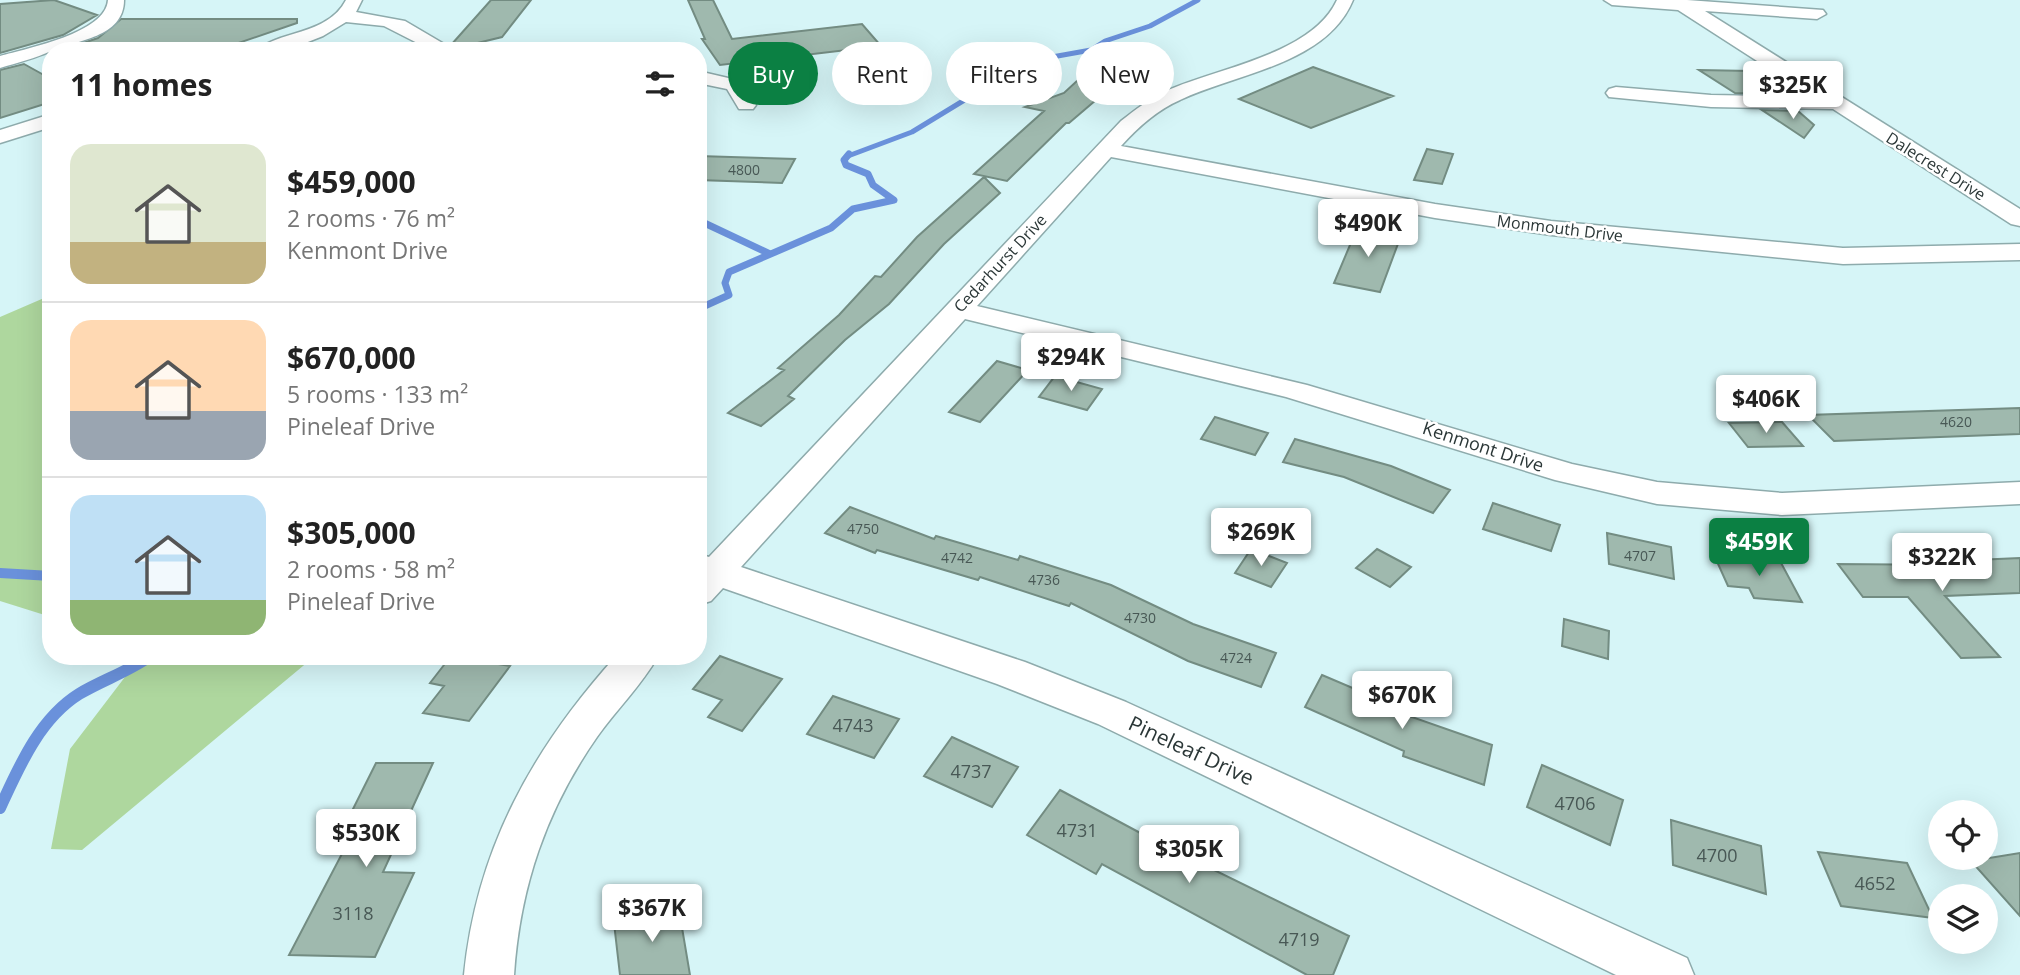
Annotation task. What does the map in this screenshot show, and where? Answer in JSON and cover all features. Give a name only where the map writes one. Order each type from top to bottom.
[{"type":"street","points":[[66,42],[105,25],[117,15],[119,7],[116,0]]},
{"type":"street","points":[[344,17],[354,0]]},
{"type":"street","name":"Cedarhurst Drive","points":[[707,574],[1128,125],[1172,96],[1317,36],[1339,18],[1345,0]]},
{"type":"street","points":[[1612,0],[1679,2],[1817,14]]},
{"type":"street","name":"Dalecrest Drive","points":[[1679,2],[2020,219]]},
{"type":"street","points":[[291,42],[344,17],[379,17],[398,22],[432,42]]},
{"type":"street","points":[[0,62],[42,50]]},
{"type":"street","points":[[707,79],[728,84]]},
{"type":"street","points":[[1616,93],[1711,101],[1837,103]]},
{"type":"street","points":[[0,137],[42,123]]},
{"type":"street","name":"Monmouth Drive","points":[[1104,149],[1435,211],[1551,228],[1802,254],[1917,257],[2020,253]]},
{"type":"street","name":"Kenmont Drive","points":[[957,309],[1334,401],[1553,469],[1619,485],[1702,499],[1808,505],[2020,493]]},
{"type":"street","name":"Pineleaf Drive","points":[[707,578],[1011,673],[1112,713],[1669,975]]},
{"type":"street","points":[[489,975],[503,888],[512,855],[540,791],[586,718],[631,665]]},
{"type":"green space","points":[[42,299],[42,614],[0,601],[0,317]]},
{"type":"green space","points":[[134,665],[304,665],[82,850],[51,849],[70,749]]},
{"type":"building","points":[[54,0],[97,15],[63,35],[0,53],[0,4]]},
{"type":"building","points":[[491,0],[531,0],[502,37],[482,42],[454,42]]},
{"type":"building","points":[[688,0],[713,0],[732,39],[862,24],[878,42],[832,42],[832,52],[818,53],[818,42],[728,42],[728,64],[720,65],[707,42],[702,39],[705,39]]},
{"type":"building","points":[[121,19],[297,19],[297,23],[241,42],[86,42],[98,38]]},
{"type":"building","points":[[24,64],[42,74],[42,105],[0,118],[0,70]]},
{"type":"building","points":[[1313,67],[1393,96],[1311,128],[1239,99]]},
{"type":"building","points":[[1699,70],[1750,71],[1777,94],[1735,93]]},
{"type":"building","points":[[1076,82],[1076,105],[1090,105],[1066,123],[1007,181],[974,174],[1044,111],[1025,107],[1062,105],[1064,93]]},
{"type":"building","points":[[1762,110],[1798,111],[1814,125],[1804,138]]},
{"type":"building","points":[[1427,149],[1453,154],[1442,184],[1414,180]]},
{"type":"building","points":[[707,156],[795,159],[782,183],[707,180]]},
{"type":"building","points":[[984,177],[1000,193],[944,244],[889,304],[845,340],[788,396],[794,399],[761,426],[728,413],[784,370],[778,368],[839,315],[875,276],[881,277],[917,237]]},
{"type":"building","points":[[1358,226],[1402,233],[1380,292],[1334,283]]},
{"type":"building","points":[[997,361],[1028,370],[980,422],[949,412]]},
{"type":"building","points":[[1055,376],[1102,389],[1087,410],[1039,397]]},
{"type":"building","points":[[2020,408],[2020,434],[1834,441],[1808,415]]},
{"type":"building","points":[[1215,417],[1268,433],[1255,455],[1201,439]]},
{"type":"building","points":[[1782,422],[1803,446],[1748,447],[1729,423]]},
{"type":"building","points":[[1295,439],[1391,466],[1450,490],[1433,513],[1344,477],[1283,462]]},
{"type":"building","points":[[1493,503],[1560,525],[1551,551],[1483,529]]},
{"type":"building","points":[[850,507],[934,539],[936,536],[1018,560],[1020,556],[1111,585],[1193,624],[1276,653],[1261,687],[1188,661],[1071,603],[1069,606],[980,577],[978,580],[877,550],[875,553],[825,533]]},
{"type":"building","points":[[1607,533],[1671,547],[1674,579],[1609,564]]},
{"type":"building","points":[[1251,549],[1287,563],[1271,587],[1235,573]]},
{"type":"building","points":[[1377,549],[1411,567],[1390,587],[1356,568]]},
{"type":"building","points":[[1714,555],[1780,561],[1802,602],[1754,598],[1749,588],[1728,586]]},
{"type":"building","points":[[2020,558],[2020,593],[1945,596],[2000,657],[1961,658],[1908,597],[1863,597],[1838,564],[1957,565],[1954,561]]},
{"type":"building","points":[[1564,619],[1609,631],[1608,659],[1562,646]]},
{"type":"building","points":[[720,656],[782,679],[742,731],[708,717],[722,700],[693,689]]},
{"type":"building","points":[[444,665],[510,666],[469,721],[423,713],[444,686],[430,683]]},
{"type":"building","points":[[1322,675],[1388,703],[1386,708],[1492,745],[1484,785],[1403,756],[1404,751],[1305,707]]},
{"type":"building","points":[[833,696],[899,719],[874,758],[807,734]]},
{"type":"building","points":[[952,737],[1018,767],[992,807],[924,776]]},
{"type":"building","points":[[376,763],[433,763],[383,872],[414,873],[375,957],[289,955],[356,827],[344,827]]},
{"type":"building","points":[[1542,765],[1623,800],[1610,845],[1527,807]]},
{"type":"building","points":[[1060,790],[1159,843],[1349,936],[1333,975],[1307,975],[1102,864],[1096,874],[1027,835]]},
{"type":"building","points":[[1671,820],[1761,846],[1766,894],[1673,865]]},
{"type":"building","points":[[1818,852],[1907,863],[1928,907],[1928,917],[1841,906]]},
{"type":"building","points":[[2020,853],[2020,916],[1998,891],[1998,884],[1991,884],[1979,870],[1998,870],[1998,857]]},
{"type":"building","points":[[678,904],[690,975],[620,975],[614,923]]},
{"type":"waterway","points":[[848,156],[912,132],[999,79],[1030,71],[1052,57],[1091,50],[1105,41],[1150,26],[1198,0]]},
{"type":"waterway","points":[[707,305],[729,295],[725,283],[729,272],[831,228],[853,209],[894,200],[873,185],[868,174],[846,165],[844,160],[849,154]]},
{"type":"waterway","points":[[707,224],[770,254]]},
{"type":"waterway","points":[[0,573],[42,575]]},
{"type":"waterway","points":[[0,808],[32,745],[52,717],[79,694],[136,665]]}]
